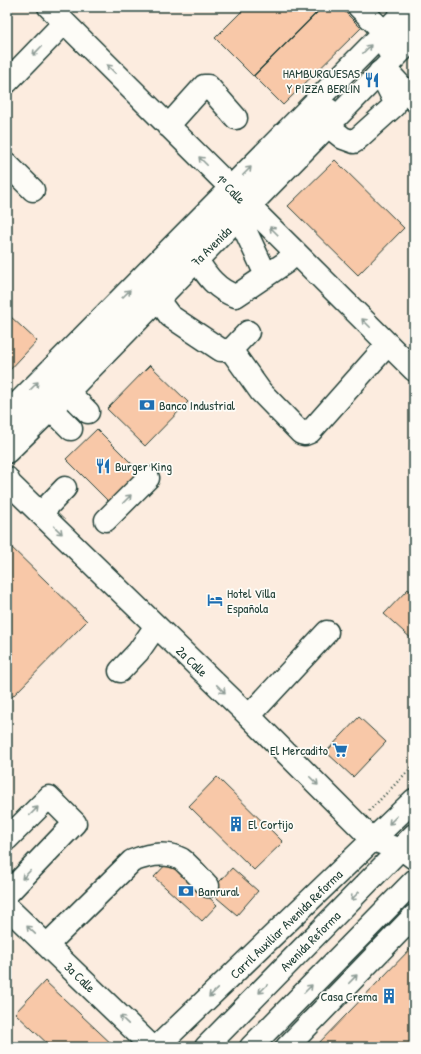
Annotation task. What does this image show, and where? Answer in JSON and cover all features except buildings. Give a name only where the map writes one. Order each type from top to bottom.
[{"type":"main road","name":"1ª Calle","points":[[49,7],[168,126],[240,203],[296,253],[414,370]]},
{"type":"main road","points":[[359,7],[384,32]]},
{"type":"main road","name":"7a Avenida","points":[[7,452],[197,260],[240,203],[384,32],[409,7]]},
{"type":"main road","points":[[7,82],[64,22]]},
{"type":"main road","points":[[7,434],[240,203],[414,23]]},
{"type":"main road","name":"7a Avenida","points":[[7,414],[240,203],[328,126],[414,38]]},
{"type":"main road","points":[[382,70],[414,100]]},
{"type":"main road","points":[[328,126],[343,138],[354,142],[394,106],[393,98],[382,70]]},
{"type":"main road","points":[[168,126],[204,86],[208,86],[236,118]]},
{"type":"main road","points":[[7,164],[32,190]]},
{"type":"main road","points":[[240,203],[266,275]]},
{"type":"main road","points":[[197,260],[207,277],[227,293],[236,296],[285,263],[296,253]]},
{"type":"main road","points":[[158,300],[170,316],[220,350],[231,350],[248,332]]},
{"type":"main road","points":[[231,350],[261,392],[301,433],[305,434],[310,432],[388,344]]},
{"type":"main road","points":[[68,392],[88,412]]},
{"type":"main road","points":[[51,409],[71,429]]},
{"type":"main road","points":[[106,520],[148,478]]},
{"type":"main road","name":"2a Calle","points":[[8,481],[249,716],[373,840],[382,869],[392,884],[411,888]]},
{"type":"main road","points":[[41,514],[65,488]]},
{"type":"main road","points":[[120,671],[138,652],[156,626]]},
{"type":"main road","points":[[249,716],[327,632]]},
{"type":"main road","points":[[7,839],[49,796],[75,823],[7,894]]},
{"type":"main road","name":"Carril Auxiliar Avenida Reforma","points":[[157,1047],[414,800]]},
{"type":"main road","name":"2a Calle","points":[[373,840],[409,848]]},
{"type":"main road","name":"Avenida Reforma","points":[[206,1047],[382,869],[409,848]]},
{"type":"main road","points":[[47,945],[132,861],[147,855],[167,855],[181,860],[208,886]]},
{"type":"main road","points":[[251,1047],[411,888]]},
{"type":"main road","name":"3a Calle","points":[[7,907],[152,1047]]},
{"type":"main road","points":[[287,1047],[414,916]]},
{"type":"place","name":"HAMBURGUESAS Y PIZZA BERLIN","points":[[372,80]]},
{"type":"place","name":"Banco Industrial","points":[[147,405]]},
{"type":"place","name":"Burger King","points":[[103,466]]},
{"type":"place","name":"Hotel Villa Española","points":[[215,600]]},
{"type":"place","name":"El Mercadito","points":[[340,750]]},
{"type":"place","name":"El Cortijo","points":[[236,824]]},
{"type":"place","name":"Banrural","points":[[186,891]]},
{"type":"place","name":"Casa Crema","points":[[389,996]]}]
